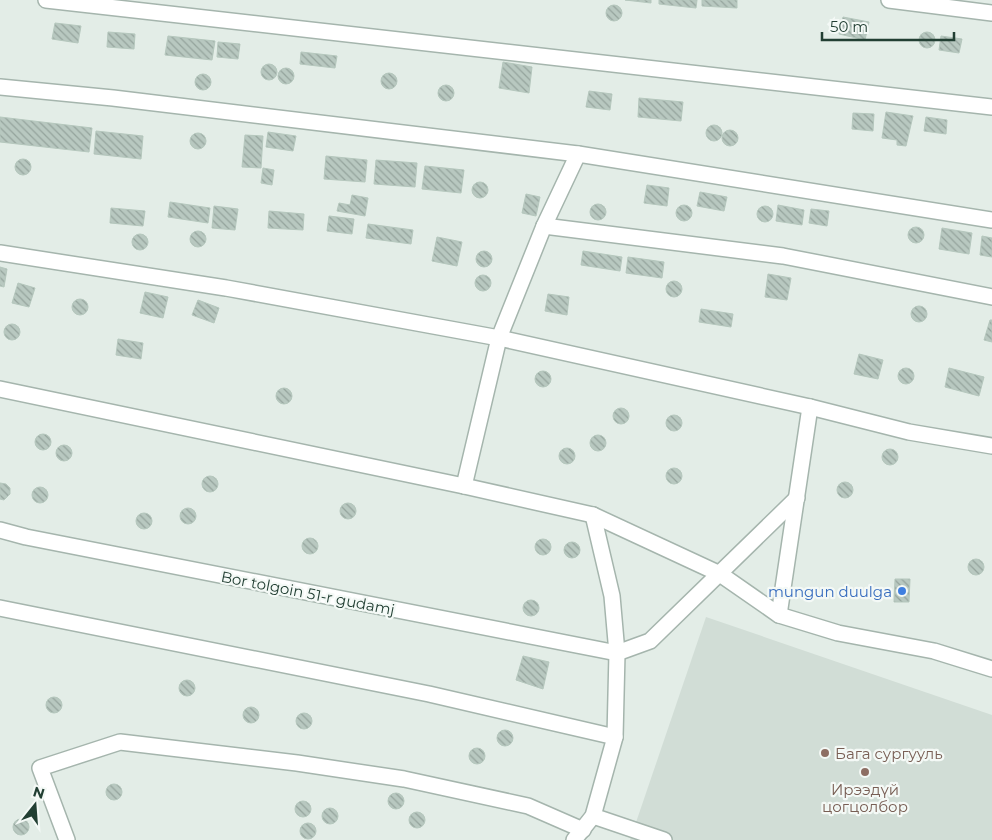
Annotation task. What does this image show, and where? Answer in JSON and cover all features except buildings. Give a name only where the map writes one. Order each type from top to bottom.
[{"type":"street","points":[[46,0],[992,107]]},
{"type":"street","points":[[889,0],[992,13]]},
{"type":"street","points":[[0,87],[113,98],[578,154],[992,220]]},
{"type":"street","points":[[464,486],[499,338],[544,226],[578,154]]},
{"type":"street","points":[[544,226],[783,256],[992,297]]},
{"type":"street","points":[[0,253],[226,288],[499,338],[810,407],[909,432],[992,446]]},
{"type":"street","points":[[0,389],[464,486],[593,515],[720,574],[779,615],[838,633],[934,651],[992,669]]},
{"type":"street","points":[[779,615],[810,407]]},
{"type":"street","points":[[617,653],[650,641],[797,498]]},
{"type":"street","points":[[67,840],[40,768],[120,742],[297,763],[404,780],[528,806],[578,835],[593,816],[614,737],[617,653],[612,596],[593,515]]},
{"type":"street","name":"Bor tolgoin 51-r gudamj","points":[[0,530],[26,538],[617,653]]},
{"type":"street","points":[[0,608],[429,694],[614,737]]},
{"type":"street","points":[[593,816],[664,840]]},
{"type":"shaded area","name":"Бага сургууль","points":[[706,617],[992,715],[992,840],[630,840]]},
{"type":"place","name":"mungun duulga","points":[[902,591]]},
{"type":"place","name":"Бага сургууль","points":[[825,753]]},
{"type":"place","name":"Ирээдүй цогцолбор","points":[[865,772]]}]
